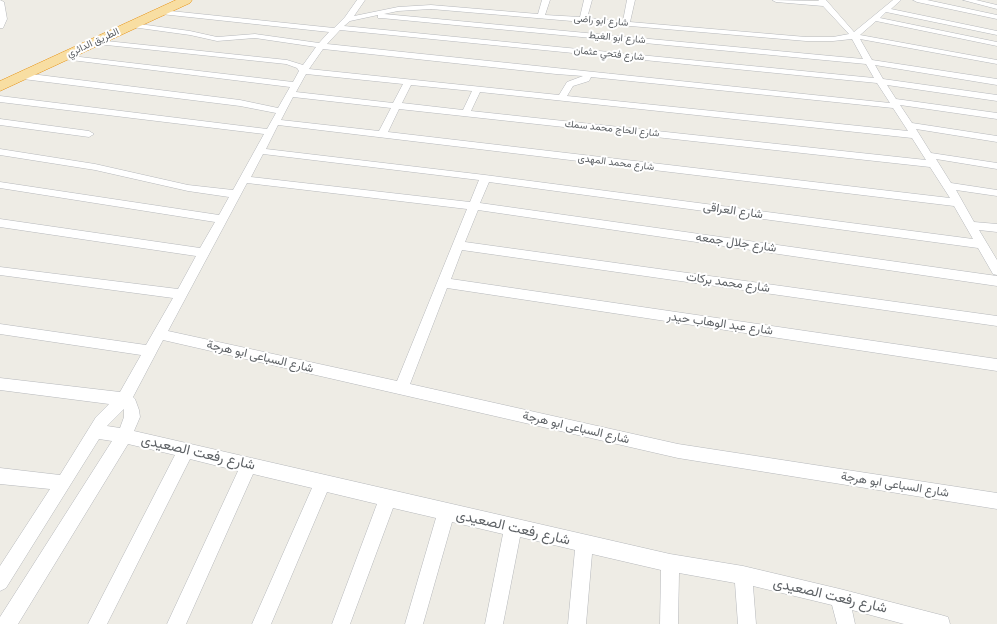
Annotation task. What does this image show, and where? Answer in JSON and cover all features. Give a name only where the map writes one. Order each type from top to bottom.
[{"type":"highway","name":"الطريق الدائري","points":[[0,78],[172,0]]},
{"type":"highway","name":"الطريق الدائري","points":[[0,87],[186,0]]},
{"type":"street","points":[[0,582],[64,483],[95,431],[108,414],[124,399],[303,71],[336,29],[348,19],[361,0]]},
{"type":"street","points":[[541,16],[546,0]]},
{"type":"street","points":[[583,20],[588,0]]},
{"type":"street","points":[[626,23],[631,0]]},
{"type":"street","points":[[776,0],[823,2],[854,36],[880,81],[948,186],[997,271]]},
{"type":"street","points":[[854,36],[897,0]]},
{"type":"street","points":[[917,0],[997,17]]},
{"type":"street","points":[[967,0],[997,7]]},
{"type":"street","points":[[0,2],[3,19],[0,26]]},
{"type":"street","name":"شارع ابو راضى","points":[[348,19],[432,4],[583,20],[806,39],[833,39],[854,36]]},
{"type":"street","points":[[885,10],[997,34]]},
{"type":"street","name":"شارع فتحي عثمان","points":[[161,12],[880,81],[997,98]]},
{"type":"street","name":"شارع ابو الغيط","points":[[365,15],[869,62],[997,82]]},
{"type":"street","points":[[876,19],[997,44]]},
{"type":"street","points":[[132,25],[190,33],[217,39],[255,36],[322,46],[588,74],[895,103],[997,116]]},
{"type":"street","points":[[854,36],[997,62]]},
{"type":"street","points":[[96,42],[288,62],[300,66],[303,71]]},
{"type":"street","name":"شارع الحاج محمد سمك","points":[[63,57],[396,105],[933,164]]},
{"type":"street","points":[[303,71],[915,135]]},
{"type":"street","points":[[562,98],[565,90],[570,84],[586,79],[588,74]]},
{"type":"street","points":[[23,76],[240,103],[281,111]]},
{"type":"street","points":[[382,135],[408,82]]},
{"type":"street","points":[[466,113],[477,89]]},
{"type":"street","name":"شارع محمد المهدى","points":[[0,99],[272,127],[382,135],[958,203]]},
{"type":"street","points":[[0,122],[89,134]]},
{"type":"street","points":[[908,125],[997,139]]},
{"type":"street","name":"شارع العراقى","points":[[259,151],[485,178],[981,244]]},
{"type":"street","points":[[0,152],[95,167],[188,188],[236,194]]},
{"type":"street","points":[[928,155],[997,166]]},
{"type":"street","points":[[401,389],[485,178]]},
{"type":"street","name":"شارع جلال جمعه","points":[[243,179],[474,206],[997,281]]},
{"type":"street","points":[[0,185],[222,219]]},
{"type":"street","points":[[948,186],[997,193]]},
{"type":"street","points":[[0,223],[203,253]]},
{"type":"street","points":[[970,224],[997,228]]},
{"type":"street","name":"شارع محمد بركات","points":[[459,245],[997,321]]},
{"type":"street","points":[[0,271],[181,294]]},
{"type":"street","name":"شارع عبد الوهاب حيدر","points":[[444,283],[997,365]]},
{"type":"street","points":[[0,329],[150,351]]},
{"type":"street","name":"شارع السباعى ابو هرجة","points":[[159,334],[678,451],[997,501]]},
{"type":"street","points":[[0,384],[124,399],[130,404],[132,410],[132,417],[124,436],[7,624]]},
{"type":"street","name":"شارع رفعت الصعيدى","points":[[95,431],[186,450],[670,564],[743,575],[936,623]]},
{"type":"street","points":[[96,624],[186,450]]},
{"type":"street","points":[[176,624],[249,465]]},
{"type":"street","points":[[0,476],[64,483]]},
{"type":"street","points":[[261,624],[323,482]]},
{"type":"street","points":[[340,624],[388,498]]},
{"type":"street","points":[[414,624],[446,512]]},
{"type":"street","points":[[494,624],[513,527]]},
{"type":"street","points":[[576,624],[584,544]]},
{"type":"street","points":[[670,564],[670,624]]},
{"type":"street","points":[[743,575],[747,624]]},
{"type":"street","points":[[840,598],[846,624]]}]
